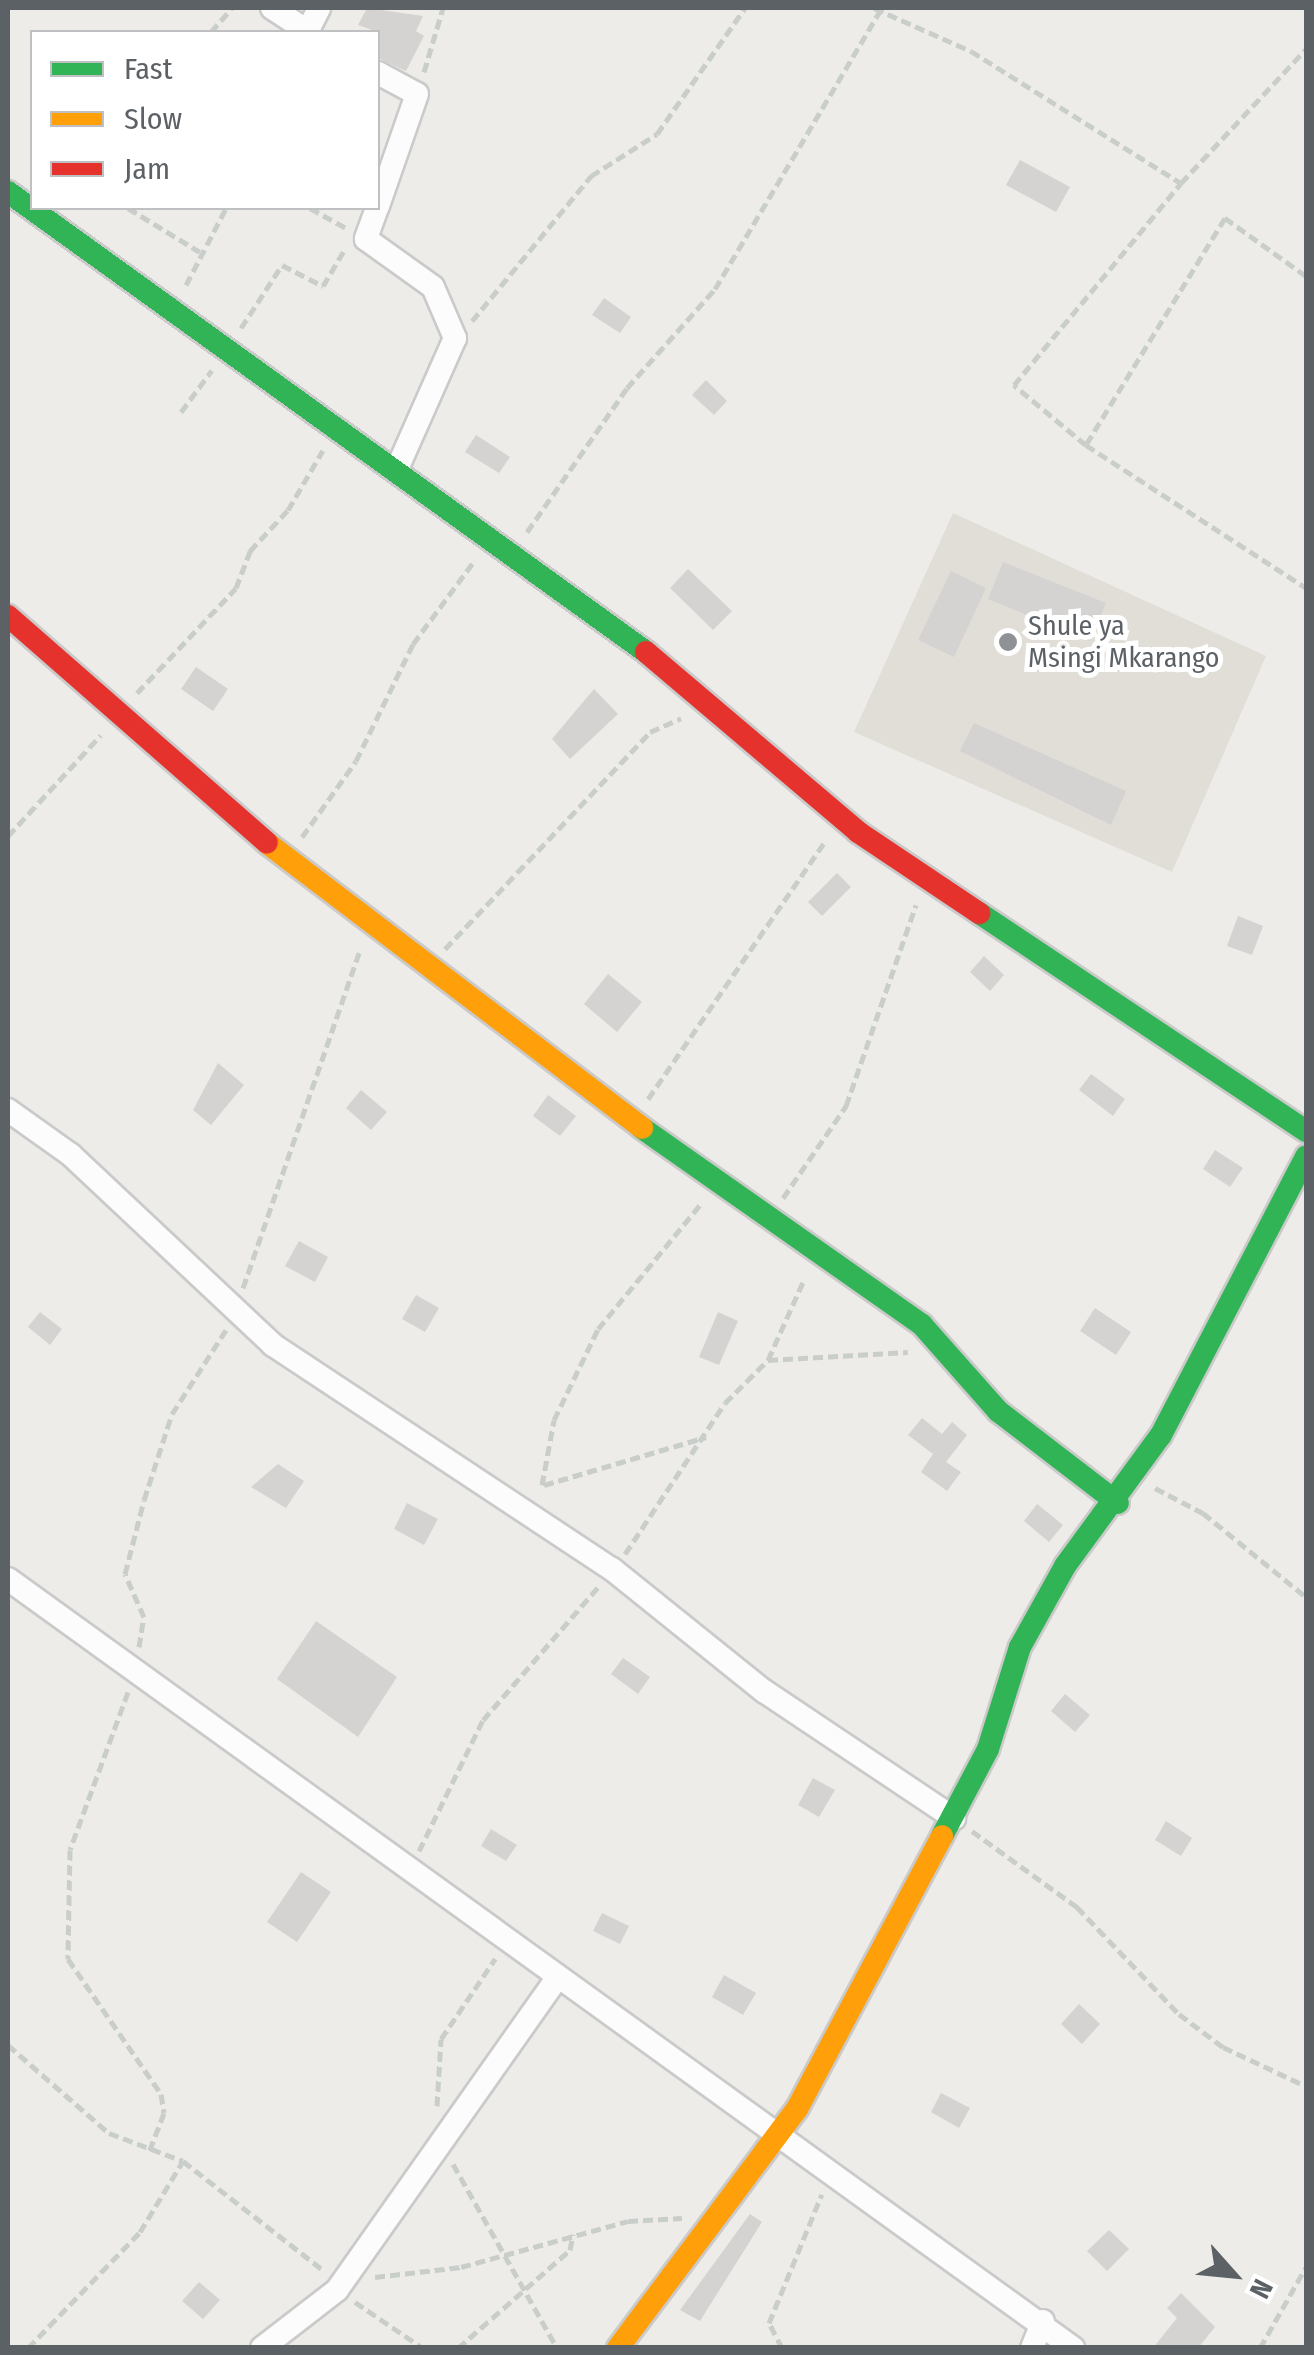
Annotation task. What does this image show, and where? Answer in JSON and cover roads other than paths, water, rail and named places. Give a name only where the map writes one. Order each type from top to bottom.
[{"type":"street","points":[[272,8],[305,30]]},
{"type":"street","points":[[380,74],[417,94],[380,199]]},
{"type":"street","points":[[8,192],[30,207]]},
{"type":"street","points":[[34,210],[500,544],[841,818],[1306,1132]]},
{"type":"street","points":[[376,210],[366,239],[432,287],[455,338],[397,470]]},
{"type":"street","points":[[8,616],[288,863],[432,966],[767,1221],[922,1325],[998,1411],[1118,1503]]},
{"type":"street","points":[[8,1110],[71,1156],[273,1345],[612,1569],[764,1691],[954,1818]]},
{"type":"street","points":[[618,2348],[776,2136],[954,1818],[988,1749],[1020,1647],[1065,1566],[1118,1503],[1134,1477],[1306,1156]]},
{"type":"street","points":[[8,1580],[415,1880],[1043,2321],[1072,2348]]},
{"type":"street","points":[[262,2348],[341,2284],[556,1980]]},
{"type":"street","points":[[1032,2348],[1043,2321]]},
{"type":"place","name":"Shule ya Msingi Mkarango","points":[[1008,642]]}]
